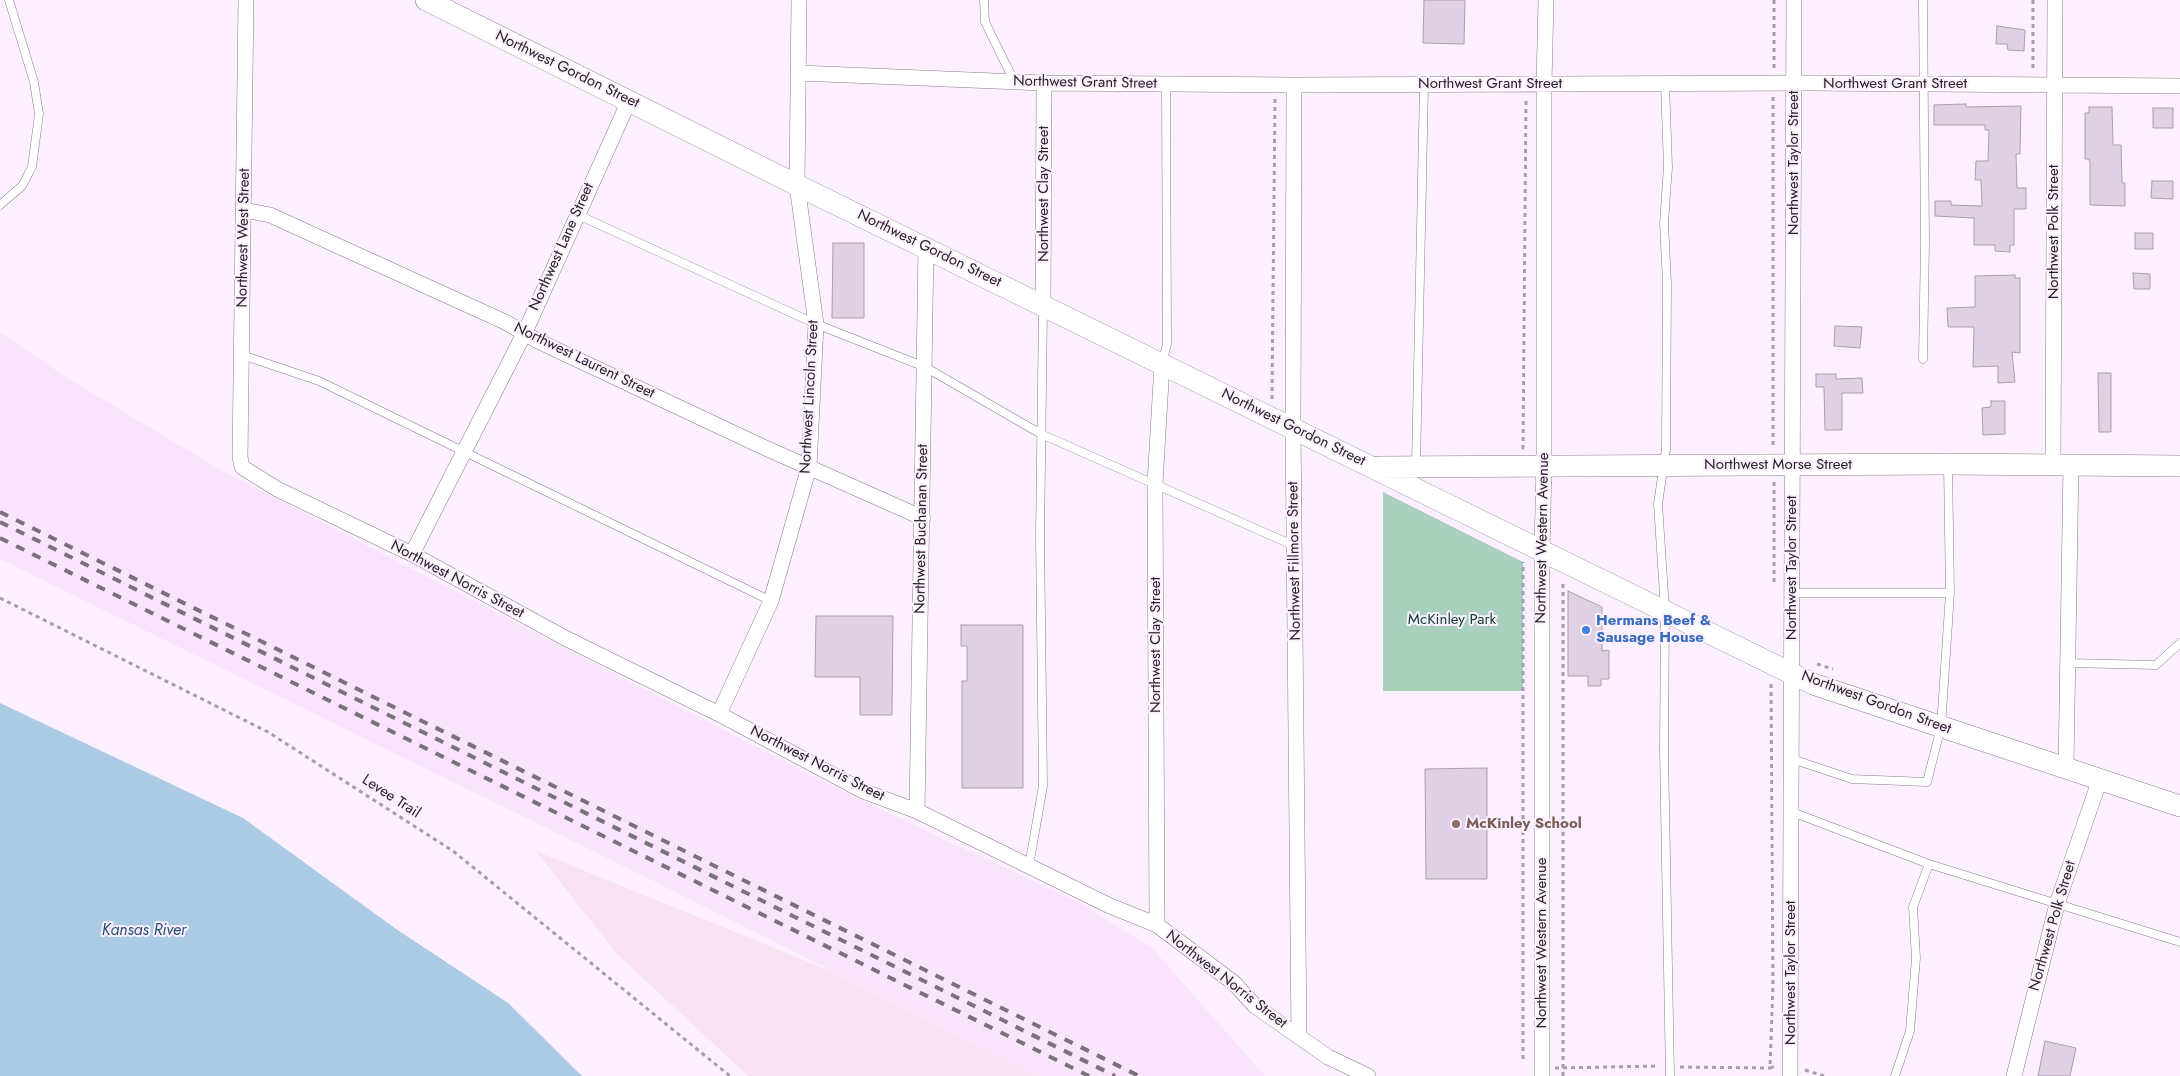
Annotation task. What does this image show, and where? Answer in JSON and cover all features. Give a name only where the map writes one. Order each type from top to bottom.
[{"type":"main road","name":"Northwest Gordon Street","points":[[426,0],[1043,306],[1375,467],[1813,684],[2180,806]]},
{"type":"main road","name":"Northwest Morse Street","points":[[1375,467],[1544,457],[1664,466],[1779,454],[1948,464],[2180,466]]},
{"type":"street","name":"Northwest West Street","points":[[246,0],[240,457],[242,466],[251,472]]},
{"type":"street","points":[[797,184],[799,0]]},
{"type":"street","name":"Northwest Western Avenue","points":[[1542,1072],[1542,550],[1546,0]]},
{"type":"street","name":"Northwest Taylor Street","points":[[1790,1076],[1792,593],[1779,454],[1794,83],[1794,0]]},
{"type":"street","name":"Northwest Polk Street","points":[[2055,0],[2062,465],[2069,663],[2066,767]]},
{"type":"street","name":"Northwest Grant Street","points":[[799,73],[1044,83],[1275,85],[1794,83],[2180,86]]},
{"type":"street","name":"Northwest Clay Street","points":[[1043,306],[1044,83]]},
{"type":"street","name":"Northwest Fillmore Street","points":[[1294,85],[1294,546],[1299,1036]]},
{"type":"street","name":"Northwest Lane Street","points":[[412,554],[524,332],[629,100]]},
{"type":"street","name":"Northwest Lincoln Street","points":[[719,714],[771,601],[809,467],[816,324],[797,184]]},
{"type":"street","name":"Northwest Laurent Street","points":[[244,210],[270,215],[524,332],[538,341],[809,467],[923,518]]},
{"type":"street","name":"Northwest Buchanan Street","points":[[917,811],[926,247]]},
{"type":"street","name":"Northwest Clay Street","points":[[1157,925],[1155,484],[1162,364]]},
{"type":"street","name":"Northwest Norris Street","points":[[251,472],[277,489],[412,554],[565,638],[719,714],[864,791],[917,811],[1108,905],[1157,925],[1234,983],[1255,1006],[1328,1057],[1368,1076]]},
{"type":"street","name":"Northwest Polk Street","points":[[2014,1076],[2057,904],[2100,779]]},
{"type":"lane","points":[[0,206],[22,186],[32,167],[39,114],[34,82],[9,0]]},
{"type":"lane","points":[[984,0],[985,22],[1014,82]]},
{"type":"lane","points":[[1922,0],[1925,242],[1923,359]]},
{"type":"lane","points":[[1162,364],[1167,344],[1166,84]]},
{"type":"lane","points":[[1665,84],[1668,168],[1664,222],[1667,284],[1664,466],[1658,504],[1665,610],[1664,752],[1670,1076]]},
{"type":"lane","points":[[1416,466],[1424,85]]},
{"type":"lane","points":[[576,214],[816,324],[925,367],[1041,434],[1294,546]]},
{"type":"lane","points":[[1029,866],[1043,786],[1040,536],[1043,306]]},
{"type":"lane","points":[[242,355],[319,381],[771,601]]},
{"type":"lane","points":[[1792,759],[1852,779],[1927,782],[1941,727],[1950,593],[1948,464]]},
{"type":"lane","points":[[1792,593],[1950,593]]},
{"type":"lane","points":[[2069,663],[2156,664],[2180,643]]},
{"type":"lane","points":[[1792,812],[1929,864],[2180,942]]},
{"type":"lane","points":[[1895,1076],[1910,1031],[1916,958],[1914,907],[1929,864]]},
{"type":"path","points":[[1774,0],[1779,454],[1774,590]]},
{"type":"path","points":[[2033,0],[2034,84]]},
{"type":"path","points":[[1272,417],[1275,85]]},
{"type":"path","points":[[1526,94],[1523,448],[1544,457]]},
{"type":"path","points":[[1514,557],[1523,562],[1522,1059]]},
{"type":"path","points":[[1563,579],[1563,1076]]},
{"type":"path","name":"Levee Trail","points":[[0,598],[268,732],[453,851],[730,1076]]},
{"type":"path","points":[[1542,1072],[1563,1068],[1670,1066],[1770,1068]]},
{"type":"shaded area","points":[[0,332],[67,378],[221,470],[838,789],[1082,904],[1153,949],[1265,1076],[1040,1076],[648,878],[0,559]]},
{"type":"shaded area","points":[[536,851],[833,972],[1040,1076],[748,1076],[616,953]]},
{"type":"green space","name":"McKinley Park","points":[[1383,492],[1523,562],[1523,691],[1383,691]]},
{"type":"water","name":"Kansas River","points":[[0,703],[243,818],[396,929],[508,1003],[582,1076],[0,1076]]},
{"type":"building","points":[[1424,0],[1465,0],[1464,44],[1423,43]]},
{"type":"building","points":[[1997,26],[2025,30],[2024,51],[2008,50],[2007,44],[1996,44]]},
{"type":"building","points":[[1966,104],[1966,107],[2021,106],[2020,154],[2016,154],[2017,188],[2026,188],[2026,209],[2014,209],[2014,245],[2010,245],[2010,252],[1995,251],[1995,245],[1974,245],[1974,218],[1935,216],[1935,201],[1951,201],[1951,205],[1982,206],[1981,180],[1975,180],[1976,161],[1988,161],[1989,130],[1985,130],[1985,125],[1934,125],[1934,105]]},
{"type":"building","points":[[2089,107],[2112,107],[2113,145],[2121,145],[2122,183],[2125,183],[2125,206],[2090,205],[2090,163],[2089,159],[2085,159],[2085,113],[2089,113]]},
{"type":"building","points":[[2153,108],[2173,108],[2173,128],[2153,128]]},
{"type":"building","points":[[2152,181],[2173,181],[2173,199],[2151,198]]},
{"type":"building","points":[[2135,233],[2153,233],[2153,249],[2135,249]]},
{"type":"building","points":[[833,243],[864,243],[864,318],[832,318]]},
{"type":"building","points":[[2133,273],[2150,274],[2150,289],[2134,289]]},
{"type":"building","points":[[2015,275],[2015,278],[2020,278],[2020,353],[2012,352],[2015,382],[1998,383],[1998,366],[1973,367],[1974,327],[1948,327],[1947,308],[1975,307],[1975,276]]},
{"type":"building","points":[[1835,326],[1862,327],[1860,348],[1834,346]]},
{"type":"building","points":[[2098,373],[2111,373],[2111,432],[2099,432]]},
{"type":"building","points":[[1816,374],[1836,374],[1836,379],[1862,378],[1863,393],[1842,393],[1842,430],[1825,430],[1824,387],[1816,387]]},
{"type":"building","points":[[1991,401],[2005,401],[2005,434],[1983,435],[1982,408],[1991,407]]},
{"type":"building","points":[[1568,591],[1602,607],[1602,651],[1609,650],[1609,679],[1601,679],[1601,686],[1588,686],[1588,676],[1568,676]]},
{"type":"building","points":[[816,616],[893,616],[892,715],[860,715],[860,677],[815,677]]},
{"type":"building","points":[[961,625],[1023,625],[1023,788],[962,788],[962,681],[967,681],[967,646],[961,646]]},
{"type":"building","name":"McKinley School","points":[[1487,768],[1487,879],[1426,879],[1425,769]]},
{"type":"building","points":[[2045,1041],[2076,1048],[2070,1076],[2038,1076]]},
{"type":"railway","points":[[0,512],[1139,1076]]},
{"type":"railway","points":[[0,522],[1115,1076]]},
{"type":"railway","points":[[0,538],[1089,1076]]},
{"type":"place","name":"Hermans Beef & Sausage House","points":[[1586,630]]},
{"type":"place","name":"McKinley School","points":[[1456,824]]}]
